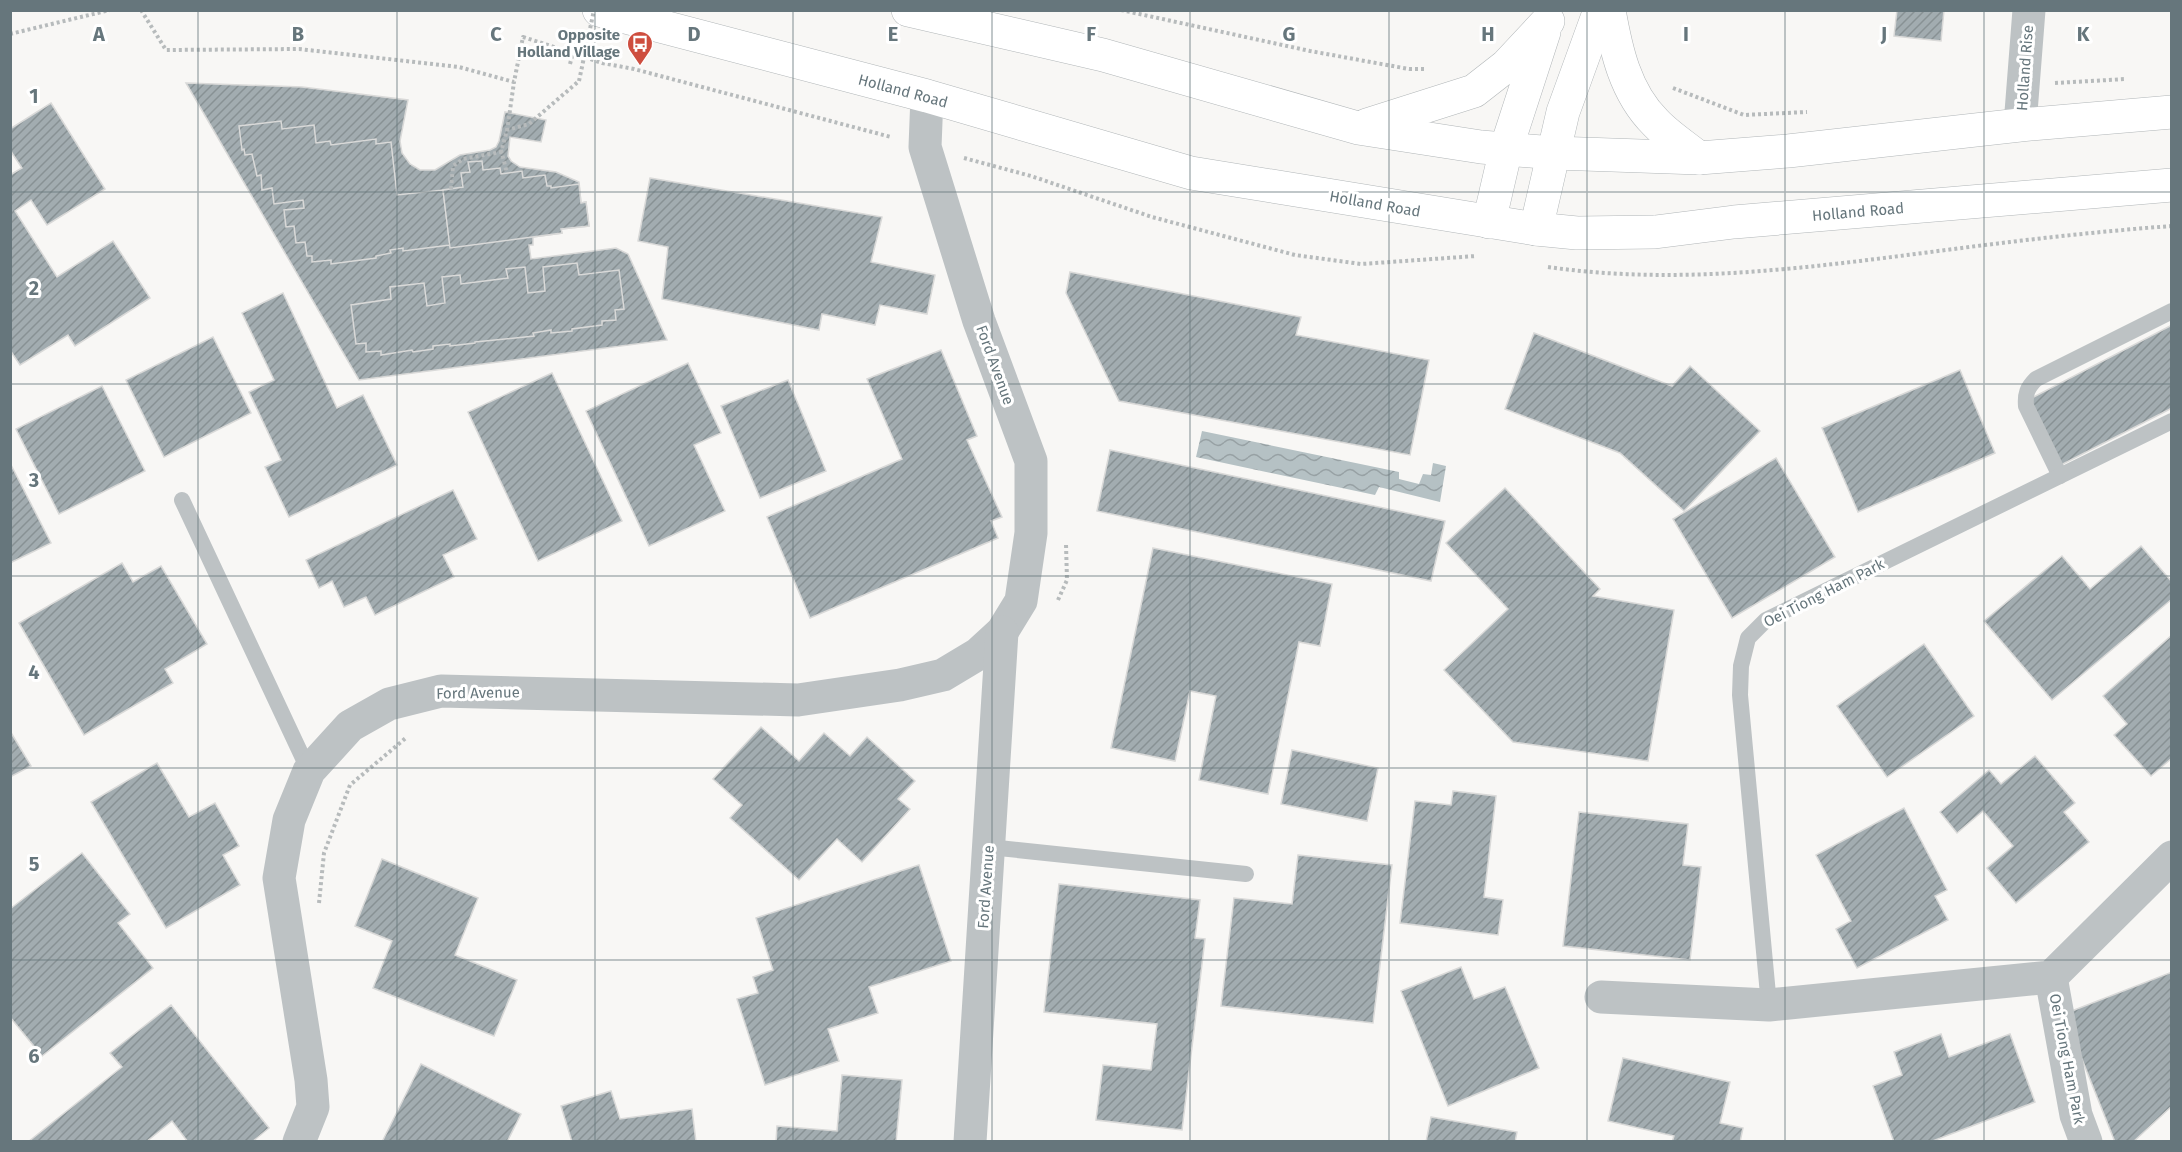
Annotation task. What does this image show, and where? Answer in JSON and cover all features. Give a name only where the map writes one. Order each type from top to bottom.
[{"type":"main road","name":"Holland Road","points":[[598,10],[927,96],[1191,172],[1536,229],[1577,233],[1655,232],[1734,222],[2172,185]]},
{"type":"main road","points":[[908,10],[1103,55],[1359,128],[1506,149],[1554,153],[1699,158],[1788,152],[2020,125],[2172,112]]},
{"type":"main road","points":[[1536,229],[1563,112],[1600,10]]},
{"type":"main road","points":[[1609,10],[1616,50],[1631,89],[1654,122],[1699,158]]},
{"type":"main road","points":[[1359,128],[1474,91],[1506,66],[1549,16]]},
{"type":"main road","points":[[1489,222],[1506,149],[1549,16]]},
{"type":"street","name":"Holland Rise","points":[[2020,125],[2029,10]]},
{"type":"street","name":"Ford Avenue","points":[[299,1142],[313,1107],[311,1080],[279,878],[289,820],[309,771],[350,726],[389,704],[441,691],[798,700],[900,685],[943,675],[978,654],[1002,632],[1021,602],[1031,533],[1031,461],[979,321],[925,147],[927,96]]},
{"type":"street","name":"Ford Avenue","points":[[970,1142],[1002,632]]},
{"type":"street","name":"Oei Tiong Ham Park","points":[[1601,997],[1769,1005],[2051,977],[2172,857]]},
{"type":"street","name":"Oei Tiong Ham Park","points":[[2051,977],[2076,1115],[2086,1142]]},
{"type":"lane","points":[[2060,476],[2026,406],[2025,396],[2029,387],[2036,379],[2172,311]]},
{"type":"lane","name":"Oei Tiong Ham Park","points":[[1769,1005],[1740,694],[1741,666],[1748,638],[1766,620],[2172,422]]},
{"type":"lane","points":[[182,500],[309,771]]},
{"type":"lane","points":[[989,847],[1246,874]]},
{"type":"path","points":[[10,34],[110,10]]},
{"type":"path","points":[[141,10],[166,50],[300,49],[459,68],[514,82]]},
{"type":"path","points":[[507,130],[529,124],[579,81],[594,10]]},
{"type":"path","points":[[1121,10],[1321,53],[1409,69],[1433,69]]},
{"type":"path","points":[[507,173],[506,162],[501,152],[523,37],[602,63],[634,69],[827,119]]},
{"type":"path","points":[[570,64],[573,53]]},
{"type":"path","points":[[2023,85],[2137,78]]},
{"type":"path","points":[[1666,83],[1673,89],[1744,116],[1812,111]]},
{"type":"path","points":[[452,189],[453,166],[464,159],[501,152]]},
{"type":"water","points":[[1202,431],[1399,472],[1399,479],[1419,484],[1423,474],[1431,475],[1433,463],[1446,466],[1440,502],[1379,487],[1375,495],[1196,457]]},
{"type":"building","points":[[1897,10],[1944,10],[1941,41],[1894,36]]},
{"type":"building","points":[[186,83],[302,87],[408,100],[400,141],[402,153],[410,164],[420,170],[435,170],[460,155],[496,147],[505,112],[546,120],[541,142],[510,137],[508,156],[520,167],[556,172],[579,182],[581,203],[586,202],[589,226],[561,229],[562,233],[533,237],[533,245],[529,245],[531,259],[616,248],[628,254],[667,340],[359,380]]},
{"type":"building","points":[[51,103],[105,189],[47,225],[31,200],[15,211],[57,277],[113,241],[150,298],[75,346],[68,335],[20,365],[10,350],[10,175],[22,168],[10,150],[10,129]]},
{"type":"building","points":[[281,121],[282,129],[314,125],[316,143],[330,141],[331,145],[376,139],[376,144],[391,142],[397,195],[443,190],[450,245],[403,251],[403,248],[390,250],[391,253],[376,256],[376,258],[331,264],[331,260],[312,262],[312,256],[307,256],[305,242],[296,243],[294,226],[286,227],[284,210],[304,208],[303,200],[274,204],[272,188],[262,190],[261,175],[257,176],[252,154],[245,155],[244,149],[242,150],[239,126]]},
{"type":"building","points":[[482,161],[483,170],[500,168],[501,174],[522,171],[523,178],[545,175],[547,186],[551,188],[579,184],[581,203],[586,202],[589,226],[561,229],[562,233],[450,248],[443,190],[463,187],[461,173],[470,172],[468,162]]},
{"type":"building","points":[[650,178],[882,217],[871,262],[935,275],[927,314],[880,305],[875,325],[822,314],[819,330],[662,299],[668,247],[638,241]]},
{"type":"building","points":[[577,263],[579,275],[619,270],[624,309],[615,310],[616,320],[602,321],[602,325],[572,329],[572,331],[551,333],[551,330],[533,333],[534,336],[433,346],[433,349],[381,355],[381,351],[366,352],[366,343],[356,344],[351,305],[391,299],[390,287],[424,283],[427,306],[445,303],[442,277],[460,275],[461,284],[508,278],[506,269],[525,267],[528,293],[545,291],[543,267]]},
{"type":"building","points":[[1070,272],[1301,317],[1296,335],[1429,360],[1410,455],[1119,401],[1066,293]]},
{"type":"building","points":[[283,293],[337,408],[363,395],[397,465],[289,517],[265,467],[281,460],[249,392],[274,380],[242,313]]},
{"type":"building","points":[[2172,325],[2172,408],[2059,466],[2026,401]]},
{"type":"building","points":[[1534,333],[1672,386],[1690,366],[1760,431],[1684,511],[1620,453],[1505,409]]},
{"type":"building","points":[[213,337],[251,413],[164,457],[126,380]]},
{"type":"building","points":[[941,350],[977,436],[967,440],[1002,517],[991,521],[998,538],[810,618],[767,517],[902,459],[867,379]]},
{"type":"building","points":[[688,363],[721,433],[694,445],[725,511],[649,546],[586,411]]},
{"type":"building","points":[[1960,370],[1995,453],[1858,512],[1822,428]]},
{"type":"building","points":[[552,373],[622,521],[538,561],[468,412]]},
{"type":"building","points":[[788,380],[826,471],[760,498],[721,406]]},
{"type":"building","points":[[102,386],[145,471],[59,514],[16,429]]},
{"type":"building","points":[[1110,450],[1445,521],[1431,581],[1097,511]]},
{"type":"building","points":[[1776,458],[1835,557],[1732,618],[1673,519]]},
{"type":"building","points":[[10,463],[51,543],[10,563]]},
{"type":"building","points":[[1505,488],[1600,589],[1593,596],[1674,610],[1648,761],[1513,742],[1444,670],[1508,609],[1446,543]]},
{"type":"building","points":[[453,490],[477,539],[443,555],[454,577],[375,615],[366,597],[344,607],[332,581],[319,588],[306,560]]},
{"type":"building","points":[[2141,546],[2172,582],[2172,599],[2052,700],[1984,621],[2062,556],[2090,589]]},
{"type":"building","points":[[1153,548],[1332,584],[1320,646],[1299,642],[1268,794],[1199,780],[1216,696],[1190,691],[1175,761],[1111,748]]},
{"type":"building","points":[[122,563],[133,582],[161,566],[207,644],[165,669],[173,683],[84,735],[19,623]]},
{"type":"building","points":[[2172,635],[2172,758],[2151,776],[2114,735],[2127,724],[2103,696]]},
{"type":"building","points":[[1924,644],[1974,716],[1887,777],[1837,706]]},
{"type":"building","points":[[761,727],[799,761],[824,733],[850,756],[867,737],[915,781],[898,799],[910,809],[862,862],[837,839],[799,880],[730,818],[742,805],[713,779]]},
{"type":"building","points":[[10,731],[31,766],[10,777]]},
{"type":"building","points":[[1292,750],[1378,768],[1367,821],[1281,804]]},
{"type":"building","points":[[2035,756],[2075,803],[2064,812],[2089,842],[2016,903],[1987,868],[2013,846],[1983,811],[1957,833],[1940,812],[1989,770],[2001,784]]},
{"type":"building","points":[[157,763],[189,817],[215,803],[239,846],[223,855],[240,885],[166,928],[91,802]]},
{"type":"building","points":[[1453,791],[1496,796],[1484,897],[1503,900],[1498,935],[1400,923],[1415,801],[1451,805]]},
{"type":"building","points":[[1904,808],[1947,890],[1935,896],[1948,920],[1857,968],[1836,929],[1851,921],[1816,855]]},
{"type":"building","points":[[1579,812],[1688,824],[1683,865],[1701,867],[1690,960],[1563,946]]},
{"type":"building","points":[[82,853],[130,914],[118,923],[153,968],[42,1056],[10,1017],[10,909]]},
{"type":"building","points":[[1298,855],[1392,865],[1373,1023],[1221,1006],[1234,898],[1292,904]]},
{"type":"building","points":[[382,859],[478,898],[455,955],[517,980],[494,1036],[373,988],[392,941],[355,926]]},
{"type":"building","points":[[919,865],[951,961],[869,987],[878,1013],[828,1029],[839,1061],[765,1085],[737,999],[758,993],[753,977],[773,970],[756,918]]},
{"type":"building","points":[[1059,884],[1200,900],[1195,938],[1205,939],[1182,1130],[1096,1120],[1103,1065],[1151,1070],[1157,1024],[1044,1012]]},
{"type":"building","points":[[1461,967],[1474,999],[1505,987],[1539,1068],[1448,1106],[1401,991]]},
{"type":"building","points":[[2172,972],[2172,1106],[2133,1142],[2115,1142],[2064,1014]]},
{"type":"building","points":[[171,1005],[269,1128],[252,1142],[188,1142],[172,1121],[146,1142],[28,1142],[122,1067],[110,1053]]},
{"type":"building","points":[[1941,1034],[1949,1057],[2010,1034],[2035,1102],[1930,1142],[1894,1142],[1873,1086],[1902,1075],[1894,1052]]},
{"type":"building","points":[[1623,1058],[1730,1082],[1720,1123],[1743,1128],[1740,1142],[1672,1142],[1674,1136],[1608,1121]]},
{"type":"building","points":[[421,1064],[521,1114],[507,1142],[382,1142]]},
{"type":"building","points":[[842,1075],[902,1080],[896,1142],[776,1142],[777,1126],[837,1131]]},
{"type":"building","points":[[611,1091],[620,1119],[692,1109],[696,1142],[572,1142],[561,1106]]},
{"type":"building","points":[[1431,1117],[1517,1132],[1515,1142],[1426,1142]]},
{"type":"place","name":"Opposite Holland Village","points":[[640,67]]}]
